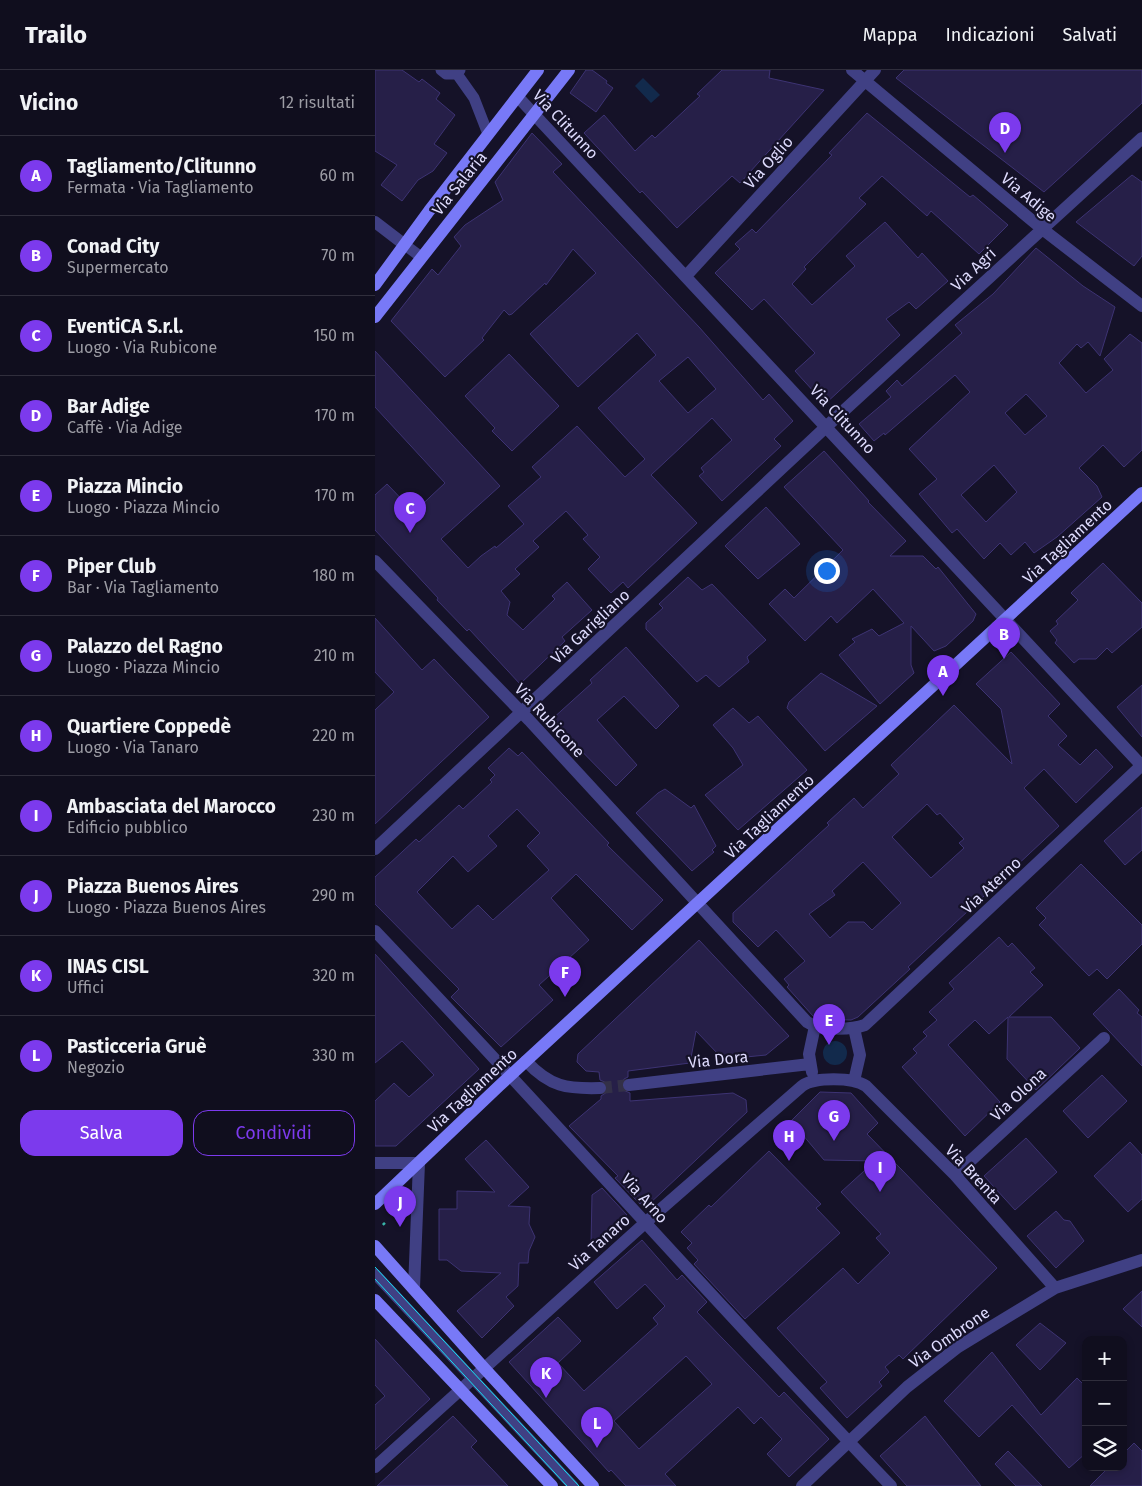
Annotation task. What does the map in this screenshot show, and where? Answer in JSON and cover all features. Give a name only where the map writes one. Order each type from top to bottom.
[{"type":"main road","name":"Via Salaria","points":[[375,285],[538,70]]},
{"type":"main road","name":"Via Salaria","points":[[375,317],[569,70]]},
{"type":"main road","name":"Via Tagliamento","points":[[375,1204],[526,1061],[1142,493]]},
{"type":"main road","points":[[375,1246],[483,1368],[593,1486]]},
{"type":"main road","points":[[375,1300],[381,1313],[461,1389],[551,1486]]},
{"type":"street","name":"Via Adige","points":[[852,70],[1041,228],[1142,306]]},
{"type":"street","name":"Via Oglio","points":[[686,276],[875,70]]},
{"type":"street","name":"Via Clitunno","points":[[519,97],[1142,766]]},
{"type":"street","name":"Via Agri","points":[[827,426],[1041,228],[1142,138]]},
{"type":"street","points":[[375,222],[405,245]]},
{"type":"street","name":"Via Garigliano","points":[[375,849],[827,426]]},
{"type":"street","name":"Via Rubicone","points":[[375,562],[522,713],[698,904]]},
{"type":"street","name":"Via Aterno","points":[[857,1027],[874,1017],[1142,766]]},
{"type":"street","points":[[698,904],[811,1024],[857,1027],[860,1055],[854,1081],[811,1082],[809,1045],[811,1024]]},
{"type":"street","name":"Via Arno","points":[[375,932],[511,1075],[645,1223],[891,1486]]},
{"type":"street","name":"Via Olona","points":[[955,1175],[1103,1038]]},
{"type":"street","points":[[526,1061],[543,1077],[560,1086],[582,1089],[600,1088]]},
{"type":"street","name":"Via Dora","points":[[629,1085],[810,1064]]},
{"type":"street","name":"Via Brenta","points":[[854,1081],[866,1086],[955,1175],[1055,1288]]},
{"type":"street","name":"Via Tanaro","points":[[375,1467],[645,1223],[811,1082]]},
{"type":"street","points":[[375,1163],[419,1163],[414,1288]]},
{"type":"street","name":"Via Ombrone","points":[[802,1486],[939,1360],[1055,1288],[1142,1260]]},
{"type":"lane","points":[[441,70],[446,74],[458,72],[474,98],[488,134]]},
{"type":"lane","points":[[405,245],[421,257]]},
{"type":"lane","points":[[375,1274],[573,1486]]},
{"type":"water","points":[[643,78],[660,95],[651,103],[635,86]]},
{"type":"water","points":[[835,1041],[844,1044],[847,1053],[844,1062],[835,1065],[826,1062],[823,1053],[826,1044]]},
{"type":"building","points":[[375,70],[402,70],[419,82],[422,79],[440,93],[436,99],[455,115],[434,144],[447,153],[433,171],[418,180],[402,201],[381,185],[397,165],[375,151]]},
{"type":"building","points":[[586,70],[592,70],[613,88],[596,112],[570,93]]},
{"type":"building","points":[[722,70],[770,70],[769,78],[824,90],[740,183],[732,176],[677,228],[642,191],[640,193],[584,133],[604,115],[635,151],[652,135],[655,138],[700,96],[697,94]]},
{"type":"building","points":[[904,70],[1142,70],[1142,103],[1044,192],[896,78]]},
{"type":"building","points":[[867,113],[970,197],[973,195],[1008,225],[979,254],[931,211],[927,216],[882,176],[859,198],[866,204],[804,267],[806,269],[792,284],[812,305],[855,266],[846,256],[885,222],[918,258],[922,253],[948,281],[916,309],[909,302],[886,319],[900,335],[825,404],[795,371],[815,353],[764,299],[752,310],[715,273],[740,249],[735,244],[752,229],[756,233],[832,155],[829,153]]},
{"type":"building","points":[[532,133],[562,164],[553,172],[699,327],[763,400],[769,394],[793,421],[774,439],[781,446],[722,501],[699,476],[704,472],[701,468],[732,440],[712,418],[651,475],[697,523],[628,588],[623,582],[611,593],[588,569],[600,557],[583,539],[588,535],[566,511],[533,541],[539,547],[515,569],[520,574],[501,591],[510,602],[507,615],[523,630],[555,599],[552,596],[567,582],[592,610],[562,637],[565,641],[520,684],[469,629],[467,631],[437,600],[438,598],[375,530],[375,495],[387,484],[414,512],[445,483],[375,407],[375,351],[500,486],[441,539],[468,568],[495,546],[496,548],[524,524],[508,506],[541,477],[532,467],[577,426],[625,477],[645,459],[598,408],[656,355],[637,333],[578,387],[530,334],[596,273],[573,249],[546,285],[545,283],[512,314],[509,315],[504,310],[482,338],[484,340],[445,377],[391,321],[432,269],[438,275],[461,246],[454,237],[465,225],[503,200],[495,182]],"holes":[[[688,357],[716,389],[688,413],[659,381]]]},
{"type":"building","points":[[1132,175],[1142,182],[1142,256],[1134,266],[1076,222]]},
{"type":"building","points":[[1036,248],[1083,286],[1115,307],[1100,356],[1088,342],[1081,348],[1077,344],[1059,363],[1086,393],[1113,370],[1104,359],[1130,334],[1142,343],[1142,450],[1124,467],[1103,445],[1079,468],[1097,486],[1102,497],[1057,537],[1034,553],[1025,542],[1011,555],[1000,543],[984,559],[957,529],[952,533],[919,494],[937,479],[909,449],[970,392],[955,375],[885,435],[884,433],[874,441],[859,424],[891,397],[886,391],[897,380],[902,386],[962,333],[955,325],[993,294]],"holes":[[[1026,394],[1047,416],[1025,435],[1005,413]],[[994,465],[1017,492],[986,522],[961,495]]]},
{"type":"building","points":[[509,354],[559,406],[512,451],[492,431],[495,428],[465,396]]},
{"type":"building","points":[[824,451],[868,502],[906,541],[890,556],[923,556],[936,569],[938,567],[976,614],[973,621],[946,646],[934,651],[911,626],[911,665],[914,673],[880,704],[839,655],[855,642],[852,639],[872,629],[879,636],[904,623],[873,589],[837,623],[831,616],[805,641],[769,604],[785,589],[794,598],[843,550],[784,487]]},
{"type":"building","points":[[766,507],[800,544],[758,579],[725,546]]},
{"type":"building","points":[[1103,563],[1142,603],[1142,627],[1112,653],[1107,648],[1096,659],[1079,659],[1074,663],[1055,643],[1057,640],[1050,631],[1058,624],[1056,621],[1078,600],[1071,593]]},
{"type":"building","points":[[688,577],[702,590],[712,584],[766,640],[747,657],[749,662],[719,687],[706,675],[697,682],[646,629],[646,623],[663,608],[659,604]]},
{"type":"building","points":[[375,618],[422,670],[434,659],[489,717],[375,824],[375,710],[394,692],[375,672]]},
{"type":"building","points":[[626,647],[679,706],[656,729],[624,696],[597,720],[637,765],[616,786],[551,720],[592,683],[590,680]]},
{"type":"building","points":[[1011,652],[1060,704],[1048,716],[1067,736],[1058,745],[1080,765],[1096,749],[1113,767],[1076,803],[1044,769],[1024,788],[1059,826],[908,967],[910,969],[858,1017],[851,1020],[823,1019],[813,1016],[787,987],[789,985],[784,979],[805,961],[776,930],[758,947],[733,922],[733,913],[829,825],[827,823],[854,798],[863,808],[899,774],[891,765],[954,705],[1012,764],[1001,709],[976,684]],"holes":[[[927,804],[937,815],[940,813],[964,839],[959,843],[964,848],[931,878],[892,837]],[[863,862],[901,903],[872,930],[864,922],[848,922],[830,938],[809,914],[835,895],[832,891]]]},
{"type":"building","points":[[821,673],[877,706],[825,751],[787,708],[789,702]]},
{"type":"building","points":[[1142,685],[1142,737],[1117,707]]},
{"type":"building","points":[[733,708],[749,723],[758,716],[807,770],[738,830],[705,795],[743,765],[733,748],[713,725]]},
{"type":"building","points":[[509,748],[518,756],[522,752],[609,843],[607,845],[663,900],[632,930],[576,874],[551,898],[589,940],[539,985],[553,1000],[501,1047],[451,997],[459,989],[375,904],[375,877],[416,839],[419,842],[459,805],[463,809],[492,782],[490,780],[495,775],[488,768]],"holes":[[[517,809],[540,833],[527,846],[549,870],[493,920],[478,905],[452,929],[417,892],[453,856],[468,872],[497,846],[488,836]]]},
{"type":"building","points":[[665,789],[691,808],[694,805],[716,846],[712,850],[714,852],[692,871],[636,813]]},
{"type":"building","points":[[1142,807],[1142,850],[1125,865],[1104,841]]},
{"type":"building","points":[[1081,864],[1142,925],[1142,944],[1107,979],[1097,969],[1089,976],[1039,925],[1046,918],[1036,908]]},
{"type":"building","points":[[999,937],[1008,947],[1012,943],[1035,968],[1030,972],[1043,985],[1009,1017],[1051,1017],[1080,1048],[1036,1090],[1007,1059],[1008,1017],[989,1034],[975,1020],[948,1045],[1000,1102],[965,1136],[902,1067],[917,1053],[913,1049],[927,1036],[923,1032],[937,1020],[929,1012],[954,989],[949,983]]},
{"type":"building","points":[[699,940],[789,1036],[766,1055],[726,1059],[719,1055],[696,1031],[690,1063],[628,1071],[628,1077],[624,1079],[621,1085],[623,1090],[630,1093],[630,1101],[733,1093],[746,1100],[747,1112],[647,1206],[643,1202],[640,1204],[615,1178],[618,1176],[569,1126],[601,1099],[601,1096],[607,1092],[608,1088],[607,1083],[600,1080],[599,1072],[586,1071],[577,1062],[578,1054]]},
{"type":"building","points":[[375,954],[479,1069],[396,1146],[375,1146],[375,1101],[394,1083],[409,1097],[434,1075],[402,1041],[375,1063]]},
{"type":"building","points":[[1119,989],[1139,1010],[1137,1013],[1142,1017],[1142,1066],[1093,1014]]},
{"type":"building","points":[[1102,1075],[1127,1101],[1088,1138],[1063,1111]]},
{"type":"building","points":[[820,1092],[851,1093],[878,1123],[867,1134],[997,1268],[903,1359],[899,1355],[885,1367],[889,1372],[879,1382],[882,1386],[847,1418],[820,1388],[827,1382],[777,1328],[843,1268],[858,1284],[890,1253],[876,1238],[881,1234],[841,1192],[875,1161],[824,1160],[791,1121]]},
{"type":"building","points":[[1026,1138],[1057,1172],[1015,1210],[984,1176]]},
{"type":"building","points":[[486,1140],[529,1187],[508,1206],[530,1207],[529,1224],[535,1237],[529,1251],[528,1263],[519,1263],[518,1286],[506,1297],[514,1306],[482,1338],[457,1311],[501,1273],[461,1271],[447,1260],[439,1260],[439,1209],[457,1209],[457,1191],[495,1192],[465,1159]]},
{"type":"building","points":[[1130,1142],[1142,1155],[1142,1199],[1128,1212],[1094,1176]]},
{"type":"building","points":[[769,1151],[821,1204],[816,1208],[840,1233],[745,1319],[694,1264],[698,1260],[687,1248],[692,1243],[681,1232],[709,1205],[711,1207]]},
{"type":"building","points":[[602,1188],[627,1215],[591,1245],[592,1195]]},
{"type":"building","points":[[1056,1211],[1064,1220],[1070,1221],[1084,1241],[1056,1268],[1027,1236]]},
{"type":"building","points":[[642,1240],[677,1280],[682,1275],[707,1302],[697,1312],[779,1397],[784,1392],[829,1439],[789,1477],[767,1454],[782,1439],[761,1417],[754,1424],[738,1407],[665,1474],[676,1486],[626,1486],[611,1470],[609,1472],[509,1362],[558,1317],[581,1341],[558,1363],[584,1391],[658,1324],[653,1318],[665,1306],[645,1284],[617,1309],[594,1282]],"holes":[[[686,1356],[712,1384],[639,1449],[614,1421]]]},
{"type":"building","points":[[1142,1291],[1142,1327],[1123,1309]]},
{"type":"building","points":[[1040,1323],[1066,1343],[1040,1370],[1016,1345]]},
{"type":"building","points":[[375,1339],[430,1399],[375,1450],[375,1405],[385,1396],[375,1385]]},
{"type":"building","points":[[992,1352],[1041,1415],[1077,1378],[1082,1383],[1082,1457],[1069,1468],[1012,1405],[979,1437],[944,1401]]},
{"type":"building","points":[[453,1416],[477,1441],[471,1447],[508,1486],[377,1486]]},
{"type":"building","points":[[925,1416],[981,1486],[907,1486],[880,1456]]},
{"type":"building","points":[[1134,1443],[1142,1451],[1142,1486],[1090,1486],[1105,1471],[1127,1471],[1127,1450]]},
{"type":"building","points":[[1008,1451],[1042,1486],[1016,1486],[995,1464]]},
{"type":"tunnel","points":[[600,1088],[629,1085]]},
{"type":"tram line","points":[[375,1267],[579,1486]]},
{"type":"tram line","points":[[375,1279],[567,1486]]},
{"type":"place","name":"Bar Adige","points":[[1005,153]]},
{"type":"place","name":"EventiCA S.r.l.","points":[[410,533]]},
{"type":"place","name":"Conad City","points":[[1004,659]]},
{"type":"place","name":"Tagliamento/Clitunno","points":[[943,696]]},
{"type":"place","name":"Piper Club","points":[[565,997]]},
{"type":"place","name":"Piazza Mincio","points":[[829,1045]]},
{"type":"place","name":"Palazzo del Ragno","points":[[834,1141]]},
{"type":"place","name":"Quartiere Coppedè","points":[[789,1161]]},
{"type":"place","name":"Ambasciata del Marocco","points":[[880,1192]]},
{"type":"place","name":"Piazza Buenos Aires","points":[[400,1227]]},
{"type":"place","name":"INAS CISL","points":[[546,1398]]},
{"type":"place","name":"Pasticceria Gruè","points":[[597,1448]]}]
